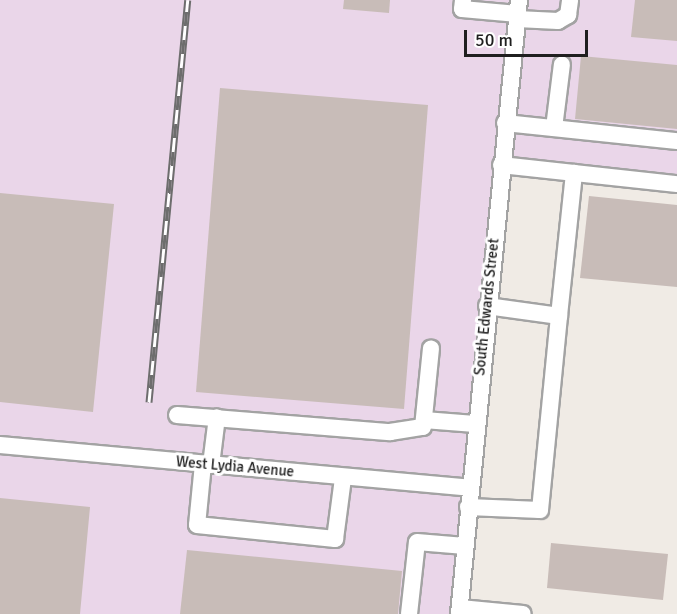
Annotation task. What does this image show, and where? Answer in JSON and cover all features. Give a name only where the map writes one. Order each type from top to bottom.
[{"type":"street","points":[[463,0],[462,9],[518,11],[558,21],[568,15],[570,0]]},
{"type":"street","name":"South Edwards Street","points":[[459,611],[475,424],[518,11]]},
{"type":"street","points":[[554,128],[561,64]]},
{"type":"street","points":[[506,123],[677,141]]},
{"type":"street","points":[[501,165],[574,173],[676,179]]},
{"type":"street","points":[[468,507],[540,510],[574,173]]},
{"type":"street","points":[[487,306],[559,316]]},
{"type":"street","points":[[177,415],[390,432],[423,427],[431,348]]},
{"type":"street","points":[[217,417],[197,525],[335,539],[343,478]]},
{"type":"street","points":[[424,420],[475,424]]},
{"type":"street","name":"West Lydia Avenue","points":[[0,445],[470,488]]},
{"type":"street","points":[[409,614],[417,542],[465,546]]},
{"type":"street","points":[[459,611],[523,614]]},
{"type":"shaded area","points":[[0,0],[677,0],[677,183],[501,165],[458,614],[0,614]]},
{"type":"building","points":[[344,0],[390,0],[389,13],[343,9]]},
{"type":"building","points":[[635,0],[677,0],[677,41],[631,37]]},
{"type":"building","points":[[581,56],[677,65],[677,129],[575,119]]},
{"type":"building","points":[[220,88],[428,105],[404,409],[196,392]]},
{"type":"building","points":[[0,193],[114,204],[93,412],[0,402]]},
{"type":"building","points":[[589,196],[677,205],[677,287],[580,278]]},
{"type":"building","points":[[0,498],[90,507],[80,614],[0,614]]},
{"type":"building","points":[[551,543],[668,554],[663,600],[547,588]]},
{"type":"building","points":[[187,550],[402,571],[398,614],[180,614]]},
{"type":"railway","points":[[149,402],[188,0]]}]
